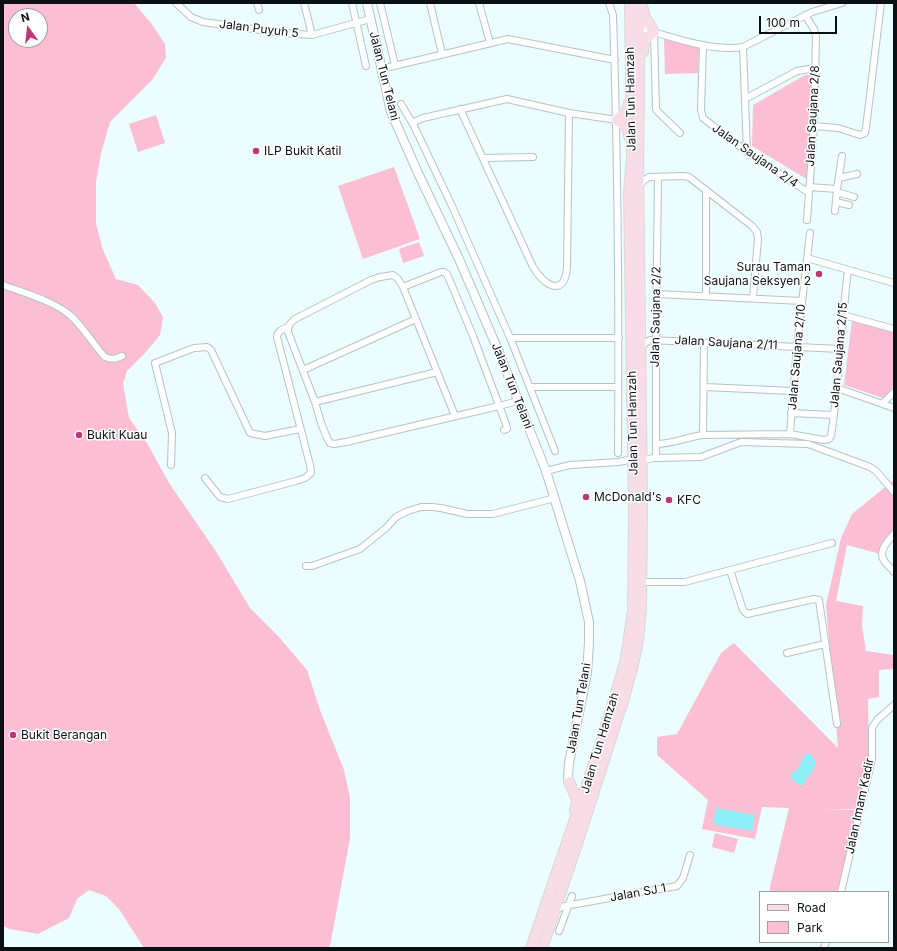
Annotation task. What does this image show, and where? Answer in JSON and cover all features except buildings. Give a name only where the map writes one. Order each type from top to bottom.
[{"type":"main road","name":"Jalan Tun Hamzah","points":[[531,948],[565,847],[580,809],[601,743],[625,663],[633,612],[634,190],[638,166],[639,93],[634,28],[630,3]]},
{"type":"main road","name":"Jalan Tun Hamzah","points":[[542,948],[627,687],[638,640],[641,609],[642,466],[640,329],[632,158],[630,71],[634,28],[640,3]]},
{"type":"main road","points":[[639,93],[643,44],[644,40],[654,32],[645,17],[640,3]]},
{"type":"main road","points":[[630,71],[629,105],[626,113],[617,120],[628,128],[634,190]]},
{"type":"main road","points":[[569,782],[573,787],[582,787],[601,743]]},
{"type":"main road","points":[[565,847],[577,804],[577,799],[569,782]]},
{"type":"street","name":"Jalan Puyuh 5","points":[[176,3],[191,17],[203,22],[282,34],[312,35],[370,19]]},
{"type":"street","points":[[257,3],[259,10]]},
{"type":"street","points":[[304,3],[312,35]]},
{"type":"street","points":[[352,3],[366,66]]},
{"type":"street","name":"Jalan Tun Telani","points":[[366,3],[388,102],[395,121],[418,173],[460,259],[518,401],[546,471],[580,581],[589,622],[589,642],[587,673],[569,763],[569,782]]},
{"type":"street","points":[[380,3],[395,65]]},
{"type":"street","points":[[430,3],[442,54]]},
{"type":"street","points":[[479,3],[490,43]]},
{"type":"street","points":[[609,3],[613,15],[617,120],[619,338],[618,453]]},
{"type":"street","points":[[634,28],[719,48],[743,47],[805,16],[842,3]]},
{"type":"street","points":[[814,126],[838,128],[860,135],[866,130],[881,3]]},
{"type":"street","name":"Jalan Saujana 2/8","points":[[805,16],[815,33],[816,68],[814,126],[807,220]]},
{"type":"street","points":[[654,32],[656,109],[680,133]]},
{"type":"street","points":[[381,68],[508,39],[615,60]]},
{"type":"street","name":"Jalan Saujana 2/4","points":[[703,45],[701,110],[703,118],[747,152],[809,190]]},
{"type":"street","points":[[743,47],[747,152]]},
{"type":"street","points":[[745,99],[797,72],[816,68]]},
{"type":"street","points":[[414,126],[414,122],[418,119],[507,99],[569,113],[617,120]]},
{"type":"street","points":[[401,104],[414,126],[452,206],[510,338],[555,451]]},
{"type":"street","points":[[460,109],[536,274],[547,284],[558,286],[565,280],[567,267],[569,113]]},
{"type":"street","points":[[835,211],[842,156]]},
{"type":"street","points":[[483,158],[533,157]]},
{"type":"street","points":[[638,166],[643,173],[649,177]]},
{"type":"street","points":[[839,178],[857,174]]},
{"type":"street","points":[[634,190],[649,177],[689,177],[752,226],[756,232],[758,240],[753,298]]},
{"type":"street","name":"Jalan Saujana 2/2","points":[[654,458],[656,444],[653,340],[657,294],[658,177]]},
{"type":"street","points":[[706,190],[706,295]]},
{"type":"street","points":[[809,190],[837,191],[854,197]]},
{"type":"street","points":[[836,202],[849,205]]},
{"type":"street","name":"Jalan Saujana 2/10","points":[[790,434],[797,346],[810,233]]},
{"type":"street","points":[[807,258],[894,283]]},
{"type":"street","name":"Jalan Saujana 2/15","points":[[826,439],[831,436],[834,416],[848,270]]},
{"type":"street","points":[[403,287],[441,272],[447,274],[473,336],[499,406],[507,428],[504,430]]},
{"type":"street","points":[[205,478],[220,497],[228,499],[305,478],[311,473],[277,334],[279,331],[288,327],[289,324],[295,319],[380,277],[393,275],[398,279],[403,287],[455,416]]},
{"type":"street","points":[[3,285],[61,309],[71,316],[105,357],[110,360],[122,356]]},
{"type":"street","points":[[657,294],[706,295],[802,301]]},
{"type":"street","points":[[843,315],[894,329]]},
{"type":"street","points":[[303,370],[416,319]]},
{"type":"street","points":[[288,327],[288,332],[315,402],[321,423],[330,443],[334,444],[518,401]]},
{"type":"street","points":[[640,329],[644,336],[653,340]]},
{"type":"street","points":[[510,338],[619,338]]},
{"type":"street","points":[[640,349],[645,343],[653,340]]},
{"type":"street","name":"Jalan Saujana 2/11","points":[[653,340],[840,349]]},
{"type":"street","points":[[703,435],[704,343]]},
{"type":"street","points":[[171,464],[172,433],[155,363],[194,348],[207,347],[211,350],[250,433],[265,436],[300,429]]},
{"type":"street","points":[[315,402],[437,372]]},
{"type":"street","points":[[530,387],[618,387]]},
{"type":"street","points":[[704,387],[793,391]]},
{"type":"street","points":[[837,388],[894,408]]},
{"type":"street","points":[[883,403],[894,392]]},
{"type":"street","points":[[791,412],[834,416]]},
{"type":"street","points":[[656,444],[703,435],[790,434],[826,439],[827,451]]},
{"type":"street","points":[[642,466],[646,460],[654,458],[701,457],[741,442],[808,444],[870,466],[894,492]]},
{"type":"street","points":[[641,447],[646,454],[654,458]]},
{"type":"street","points":[[546,471],[570,465],[619,462],[633,459]]},
{"type":"street","points":[[306,566],[312,566],[360,549],[376,537],[396,517],[421,507],[441,508],[467,514],[493,514],[555,498]]},
{"type":"street","points":[[894,534],[884,546],[882,554],[884,561],[894,572]]},
{"type":"street","points":[[641,582],[685,582],[832,543]]},
{"type":"street","points":[[730,570],[743,610],[747,614],[814,599],[818,600],[837,724]]},
{"type":"street","points":[[787,653],[825,644]]},
{"type":"street","name":"Jalan Imam Kadir","points":[[841,891],[872,759],[872,728],[877,720],[894,705]]},
{"type":"street","name":"Jalan SJ 1","points":[[555,910],[567,906],[677,886],[682,878],[690,856]]},
{"type":"street","points":[[559,896],[567,906]]},
{"type":"street","points":[[559,932],[567,906],[572,896]]},
{"type":"green space","points":[[3,3],[134,3],[151,23],[165,44],[166,58],[152,80],[110,122],[101,153],[96,182],[96,224],[103,250],[116,279],[138,285],[155,303],[163,317],[160,335],[127,371],[123,384],[129,418],[147,443],[169,483],[217,553],[250,608],[279,637],[307,670],[320,710],[344,770],[350,798],[350,838],[330,946],[328,948],[144,948],[119,909],[106,896],[89,890],[77,899],[69,918],[38,934],[10,929],[3,926]]},
{"type":"green space","points":[[664,39],[699,48],[698,73],[665,74]]},
{"type":"green space","points":[[812,74],[808,180],[752,146],[753,105],[805,75]]},
{"type":"green space","points":[[156,115],[165,143],[138,152],[129,124]]},
{"type":"green space","points":[[394,167],[420,239],[363,259],[338,186]]},
{"type":"green space","points":[[419,242],[424,256],[403,263],[399,249]]},
{"type":"green space","points":[[852,320],[894,333],[894,386],[883,398],[844,385]]},
{"type":"green space","points":[[894,480],[894,530],[882,544],[880,554],[847,545],[836,601],[863,606],[862,626],[866,651],[894,655],[894,669],[879,670],[879,697],[868,699],[869,758],[858,809],[823,809],[859,810],[837,891],[770,891],[789,808],[762,807],[755,839],[702,829],[708,800],[657,755],[657,737],[677,734],[721,653],[734,643],[838,748],[826,605],[841,538],[852,514]]},
{"type":"green space","points":[[715,833],[738,839],[734,853],[712,847]]},
{"type":"water","points":[[807,753],[810,754],[816,762],[811,775],[808,775],[804,783],[800,785],[792,780],[791,774],[798,769]]},
{"type":"water","points":[[716,808],[755,815],[752,831],[713,824]]},
{"type":"place","name":"ILP Bukit Katil","points":[[256,151]]},
{"type":"place","name":"Surau Taman Saujana Seksyen 2","points":[[819,274]]},
{"type":"place","name":"Bukit Kuau","points":[[79,435]]},
{"type":"place","name":"McDonald's","points":[[586,497]]},
{"type":"place","name":"KFC","points":[[669,500]]},
{"type":"place","name":"Bukit Berangan","points":[[13,735]]}]
